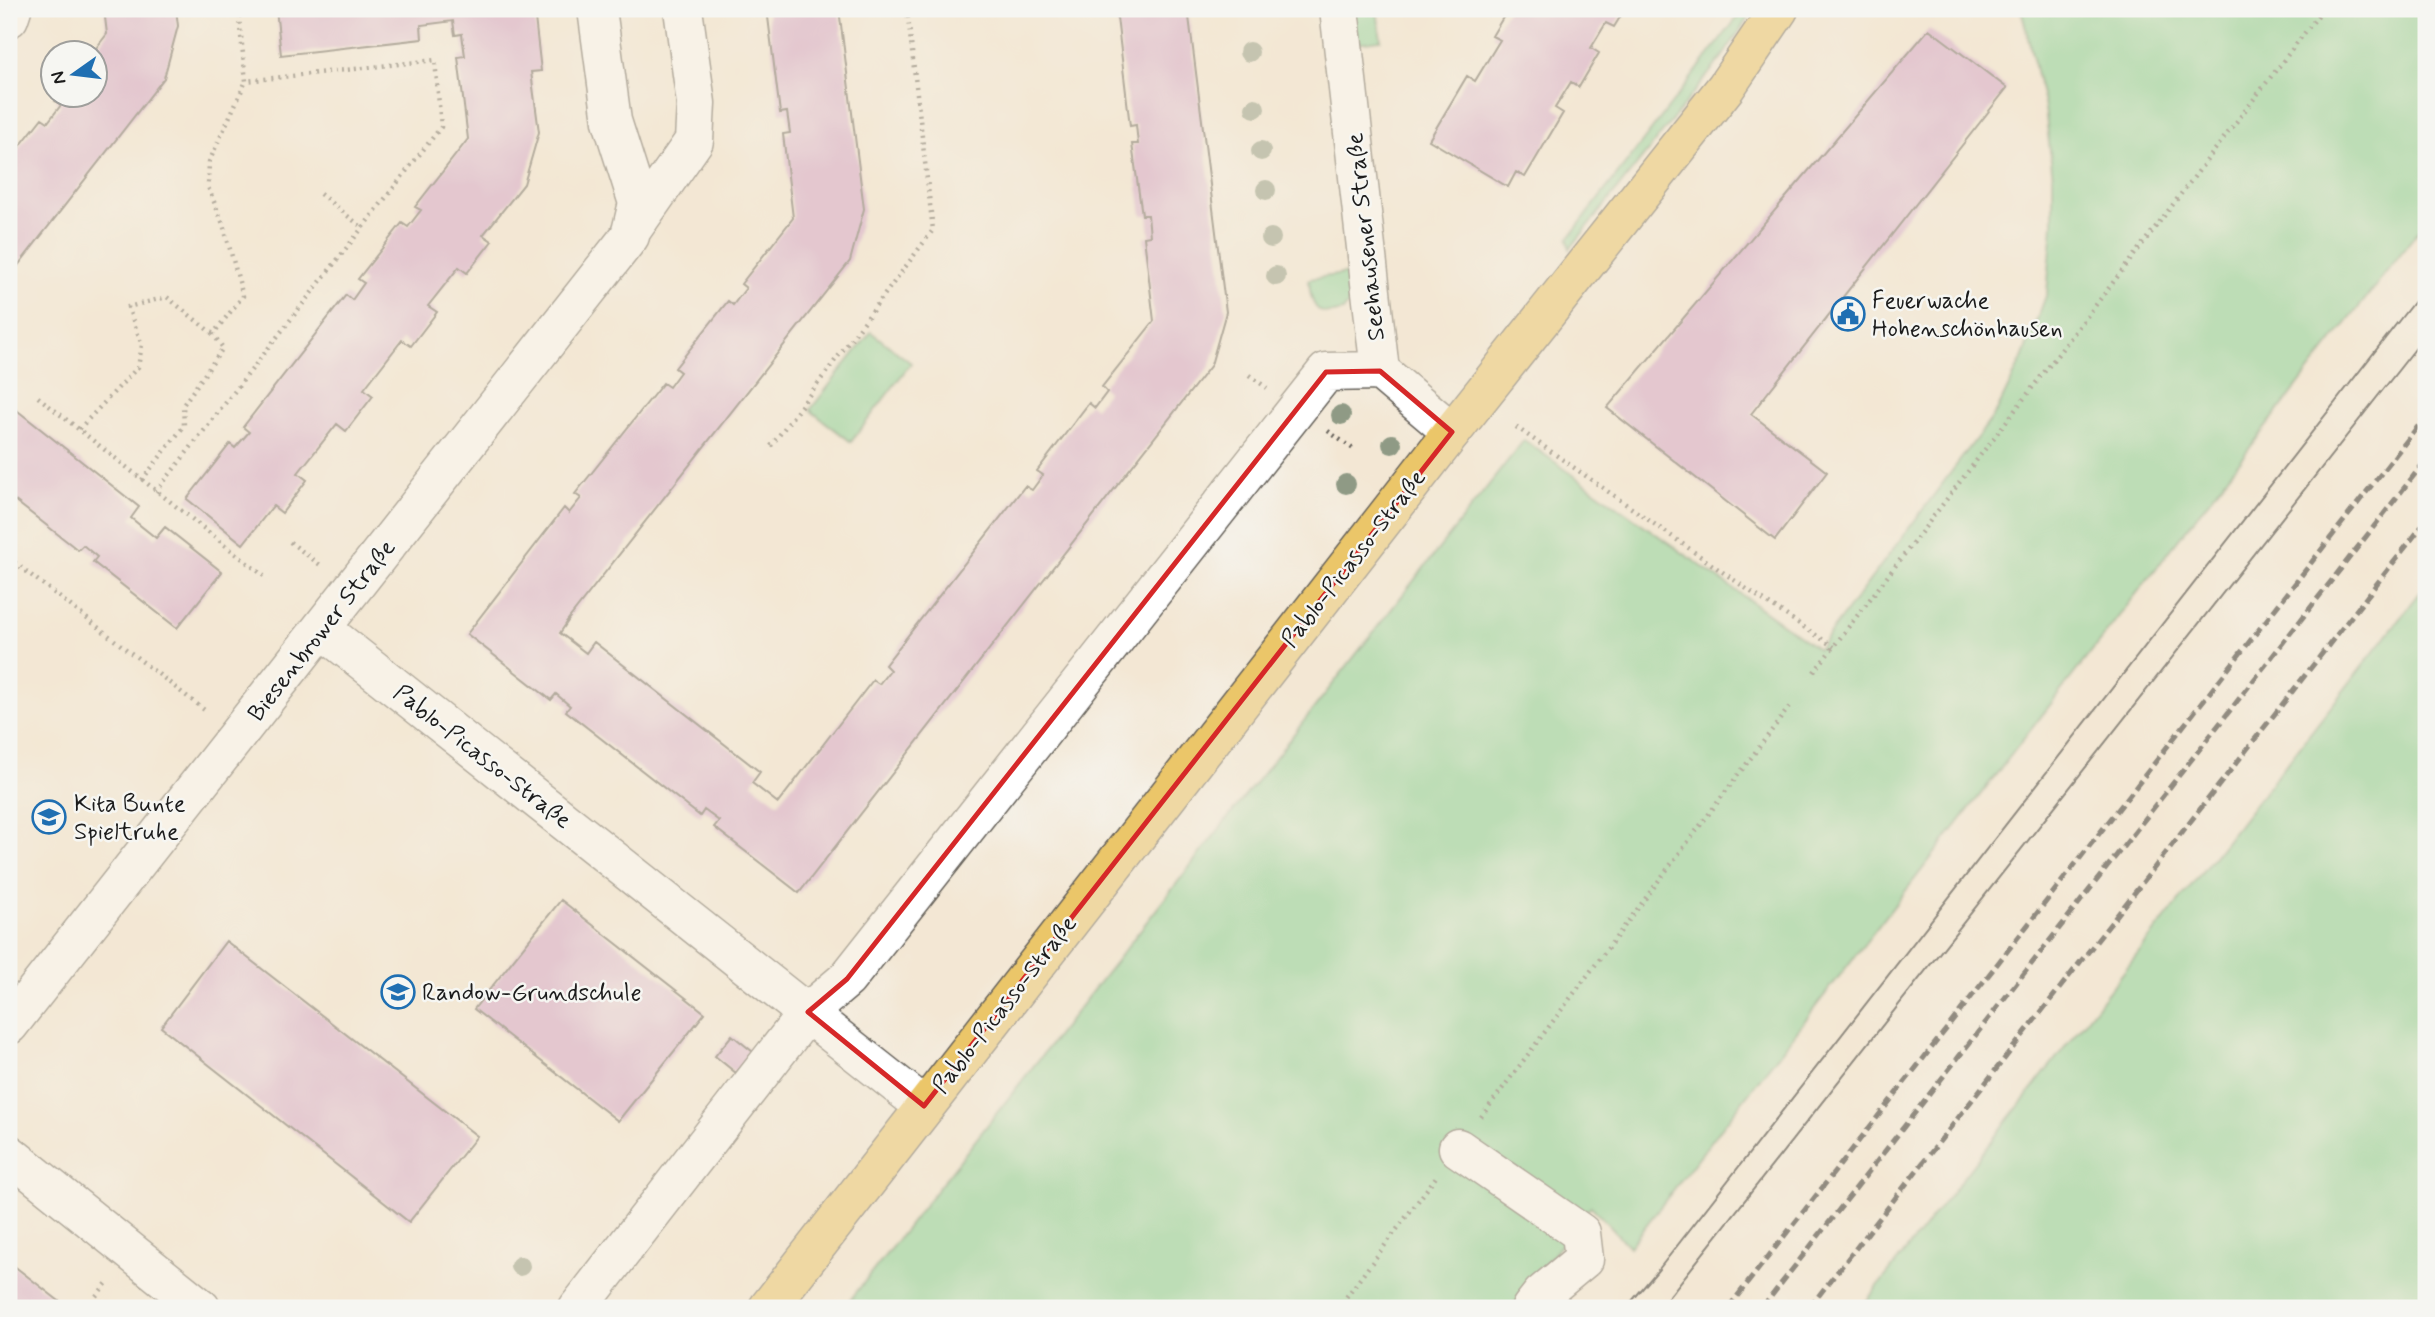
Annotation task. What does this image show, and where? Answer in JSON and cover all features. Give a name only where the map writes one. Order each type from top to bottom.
[{"type":"main road","name":"Pablo-Picasso-Straße","points":[[768,1308],[1452,432],[1726,87],[1779,9]]},
{"type":"street","points":[[9,18],[12,9]]},
{"type":"street","name":"Biesenbrower Straße","points":[[597,9],[612,121],[638,203],[630,233]]},
{"type":"street","name":"Biesenbrower Straße","points":[[9,1025],[630,233],[694,141],[696,103],[683,9]]},
{"type":"street","name":"Seehausener Straße","points":[[1339,9],[1380,371],[1452,432]]},
{"type":"street","points":[[578,1308],[808,1012],[847,979],[1326,372],[1380,371]]},
{"type":"street","name":"Pablo-Picasso-Straße","points":[[322,629],[924,1106]]},
{"type":"street","points":[[1458,1148],[1581,1233],[1584,1259],[1542,1294],[1531,1308]]},
{"type":"street","points":[[9,1154],[201,1308]]},
{"type":"path","points":[[213,334],[243,296],[223,224],[208,187],[209,162],[246,80],[238,9]]},
{"type":"path","points":[[771,446],[933,230],[907,9]]},
{"type":"path","points":[[1814,672],[2323,9]]},
{"type":"path","points":[[156,492],[441,127],[435,60],[246,80]]},
{"type":"path","points":[[320,194],[363,228]]},
{"type":"path","points":[[79,429],[138,367],[142,345],[128,307],[167,297],[213,334],[223,348],[183,405],[184,426],[142,480]]},
{"type":"path","points":[[38,397],[264,576]]},
{"type":"path","points":[[1516,427],[1742,586],[1834,647]]},
{"type":"path","points":[[9,558],[238,736]]},
{"type":"path","points":[[1338,1308],[1790,706]]},
{"type":"highlighted area","points":[[1380,371],[1452,432],[924,1106],[808,1012],[847,979],[1326,372]]},
{"type":"green space","points":[[1352,9],[1377,9],[1381,40],[1356,43]]},
{"type":"green space","points":[[1744,9],[1754,9],[1723,56],[1570,249],[1568,239]]},
{"type":"green space","points":[[2021,9],[2426,9],[2426,221],[1629,1247],[1591,1206],[1511,1308],[844,1308],[1524,440],[1818,649],[1997,411],[2021,361],[2047,293],[2053,224],[2053,178],[2045,108]]},
{"type":"green space","points":[[1357,272],[1357,293],[1343,311],[1326,313],[1316,307],[1309,279]]},
{"type":"green space","points":[[871,332],[911,363],[851,442],[810,410]]},
{"type":"green space","points":[[2426,585],[2426,1308],[1861,1308]]},
{"type":"building","points":[[104,9],[176,9],[178,26],[164,78],[9,277],[9,160],[42,118],[48,122],[59,108],[108,108],[108,38],[104,38],[107,34]]},
{"type":"building","points":[[276,9],[534,9],[541,71],[531,72],[539,132],[524,184],[483,235],[492,241],[467,273],[459,267],[428,306],[437,312],[411,346],[402,340],[364,389],[373,396],[346,431],[337,424],[298,473],[307,480],[282,513],[273,506],[243,544],[187,499],[230,444],[235,448],[249,432],[243,427],[346,295],[352,300],[364,283],[358,279],[402,223],[408,227],[421,210],[415,207],[468,139],[458,57],[465,56],[462,34],[455,35],[453,21],[421,25],[422,39],[281,55]]},
{"type":"building","points":[[767,9],[839,9],[864,209],[850,261],[560,633],[586,653],[594,642],[760,772],[752,783],[778,803],[873,680],[879,684],[890,670],[885,665],[1025,486],[1032,490],[1043,475],[1037,471],[1089,403],[1095,408],[1107,392],[1102,387],[1154,321],[1144,237],[1150,236],[1148,215],[1142,215],[1132,144],[1138,144],[1136,125],[1130,126],[1116,9],[1188,9],[1226,312],[1211,365],[799,893],[714,827],[719,821],[704,810],[700,816],[566,711],[570,706],[556,694],[551,700],[467,634],[564,508],[569,513],[581,498],[575,494],[663,383],[669,387],[680,372],[675,368],[728,301],[733,305],[746,288],[741,284],[793,218],[783,134],[790,133],[787,112],[780,113]]},
{"type":"building","points":[[1508,9],[1625,9],[1614,27],[1606,23],[1591,48],[1599,53],[1579,87],[1571,82],[1555,108],[1563,113],[1525,177],[1516,172],[1508,187],[1429,140],[1467,76],[1475,81],[1500,40],[1492,36]]},
{"type":"building","points":[[1929,29],[2007,88],[1751,414],[1827,472],[1775,540],[1607,408]]},
{"type":"building","points":[[9,404],[139,507],[131,518],[156,538],[165,527],[222,572],[177,628],[93,562],[97,557],[83,545],[78,550],[9,496]]},
{"type":"building","points":[[561,900],[705,1013],[618,1121],[474,1009]]},
{"type":"building","points":[[226,941],[477,1136],[409,1222],[161,1027]]},
{"type":"building","points":[[732,1035],[753,1052],[736,1073],[715,1056]]},
{"type":"building","points":[[9,1262],[68,1308],[9,1308]]},
{"type":"tram line","points":[[1626,1308],[2426,286]]},
{"type":"tram line","points":[[1660,1308],[2426,335]]},
{"type":"railway","points":[[1728,1308],[2426,416]]},
{"type":"railway","points":[[1762,1308],[2426,460]]},
{"type":"railway","points":[[1809,1308],[2426,521]]},
{"type":"place","name":"Feuerwache Hohenschönhausen","points":[[1848,314]]},
{"type":"place","name":"Kita Bunte Spieltruhe","points":[[49,817]]},
{"type":"place","name":"Randow-Grundschule","points":[[398,992]]}]
